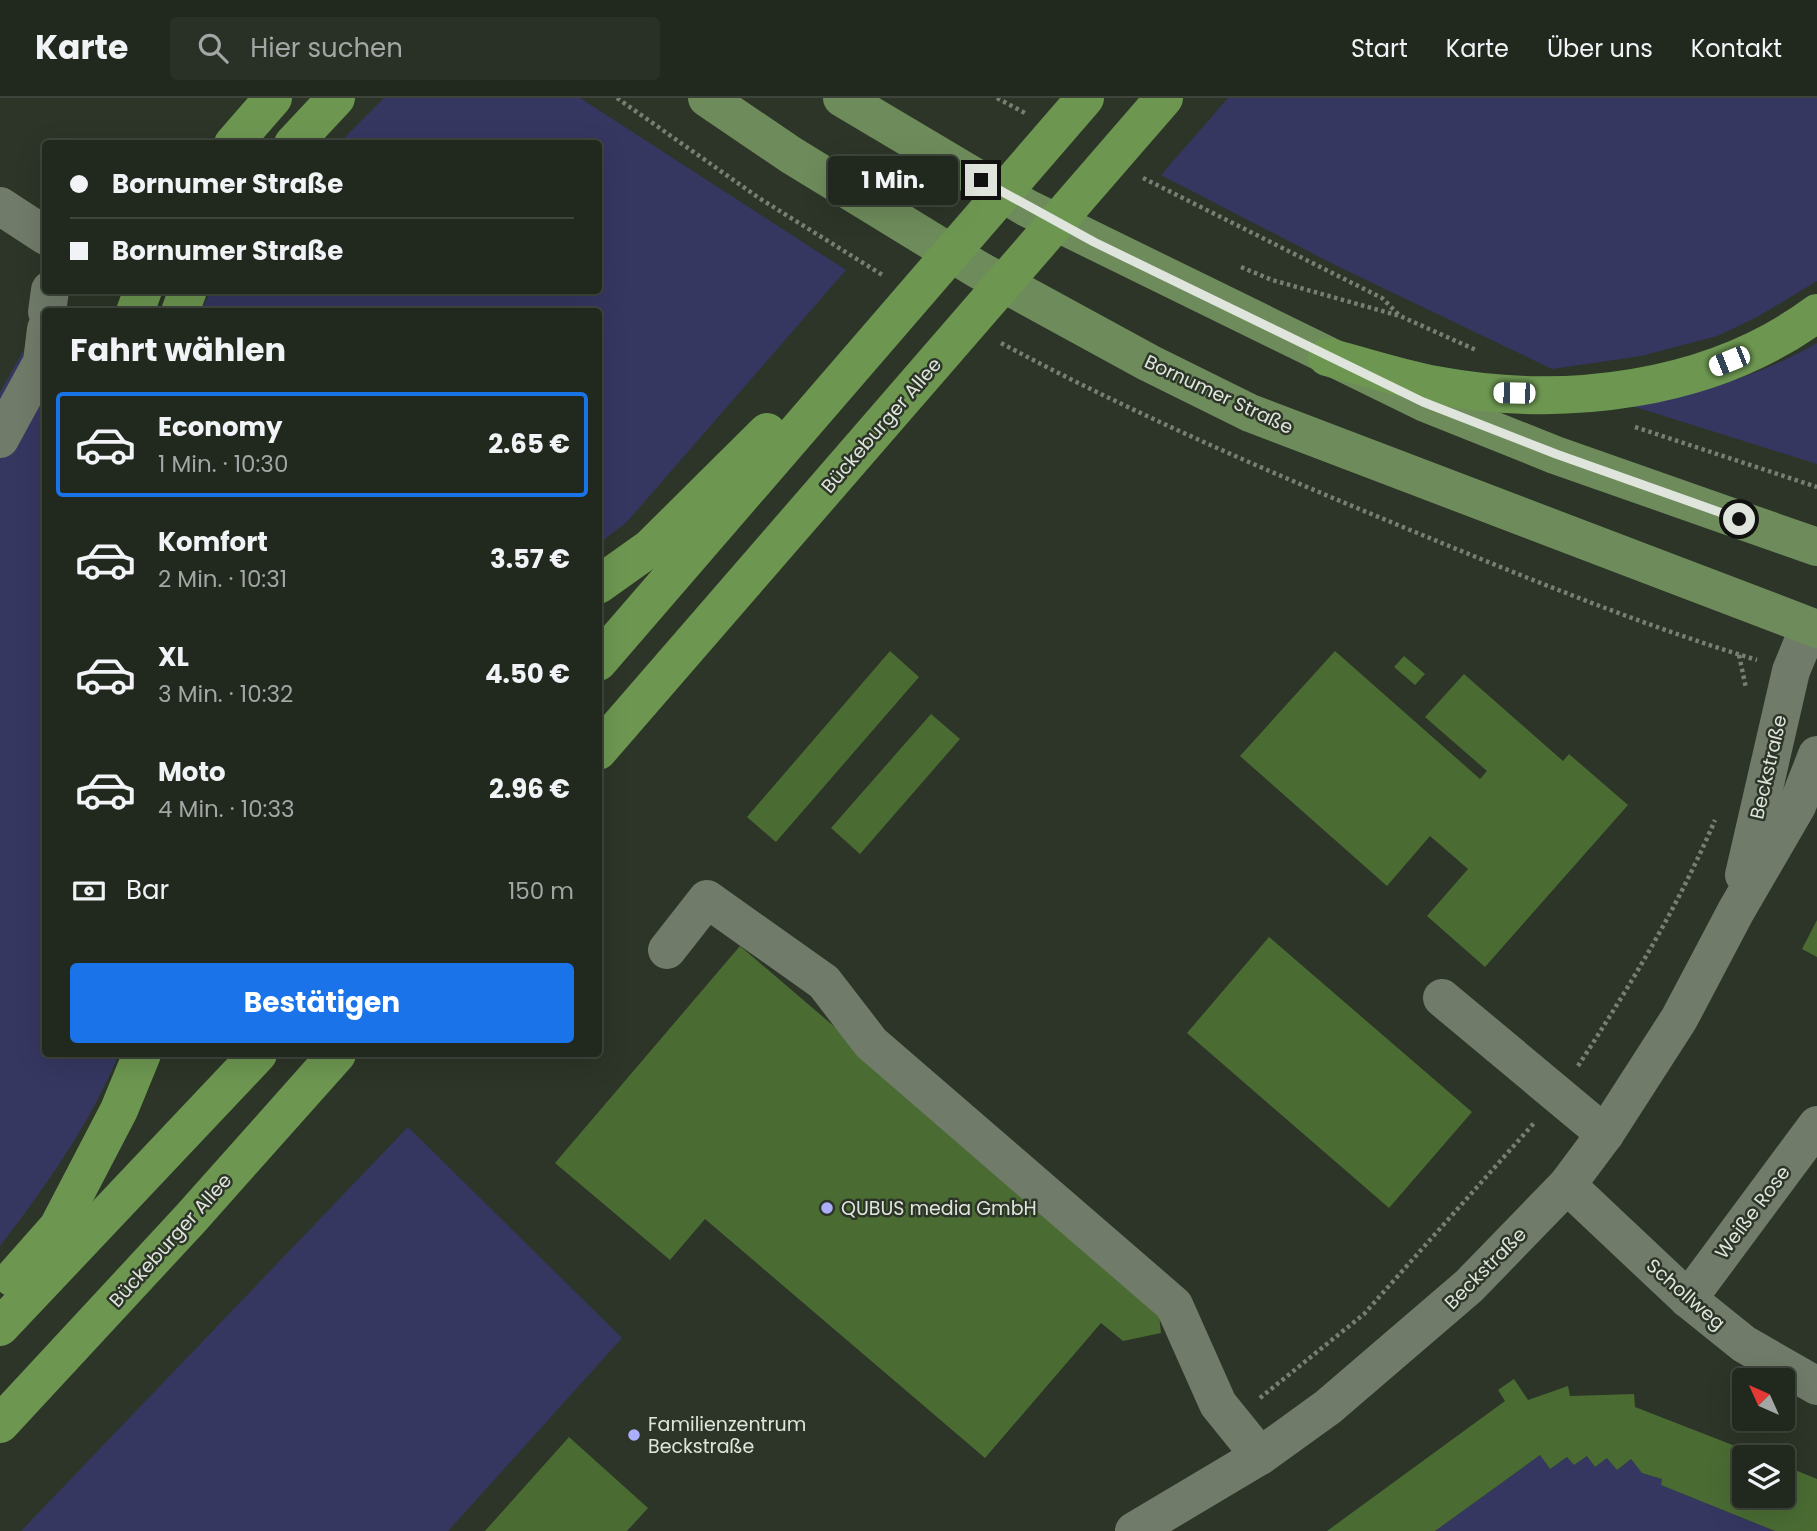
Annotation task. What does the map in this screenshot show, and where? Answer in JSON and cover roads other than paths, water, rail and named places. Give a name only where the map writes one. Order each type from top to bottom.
[{"type":"highway","points":[[236,140],[273,98]]},
{"type":"highway","points":[[297,140],[336,98]]},
{"type":"highway","points":[[602,657],[1085,98]]},
{"type":"highway","name":"Bückeburger Allee","points":[[602,746],[1160,103]]},
{"type":"highway","points":[[1327,357],[1435,385],[1491,392],[1560,394],[1630,388],[1691,376],[1748,354],[1817,313]]},
{"type":"highway","points":[[602,582],[650,548],[792,407],[887,327]]},
{"type":"highway","points":[[0,1293],[58,1227],[119,1110],[141,1057]]},
{"type":"highway","points":[[0,1327],[255,1057]]},
{"type":"highway","name":"Bückeburger Allee","points":[[0,1424],[191,1218],[334,1057]]},
{"type":"main road","name":"Bornumer Straße","points":[[707,98],[791,155],[977,269],[1149,363],[1250,413],[1814,620]]},
{"type":"main road","points":[[842,98],[1027,208],[1423,402],[1556,454],[1817,547]]},
{"type":"street","points":[[0,206],[42,233]]},
{"type":"street","points":[[0,439],[42,362]]},
{"type":"street","name":"Beckstraße","points":[[1736,911],[1791,671],[1814,620]]},
{"type":"street","name":"Beckstraße","points":[[1134,1531],[1260,1457],[1367,1376],[1450,1303],[1567,1185],[1605,1134],[1679,1019],[1736,911],[1797,806],[1817,755]]},
{"type":"street","points":[[667,950],[707,899],[824,982],[871,1042],[1174,1305],[1218,1404],[1260,1457]]},
{"type":"street","points":[[1442,998],[1605,1134]]},
{"type":"street","name":"Weiße Rose","points":[[1688,1299],[1817,1125]]},
{"type":"street","name":"Schollweg","points":[[1567,1185],[1688,1299],[1744,1344],[1817,1386]]},
{"type":"place","name":"QUBUS media GmbH","points":[[827,1208]]},
{"type":"place","name":"Familienzentrum Beckstraße","points":[[634,1435]]}]
